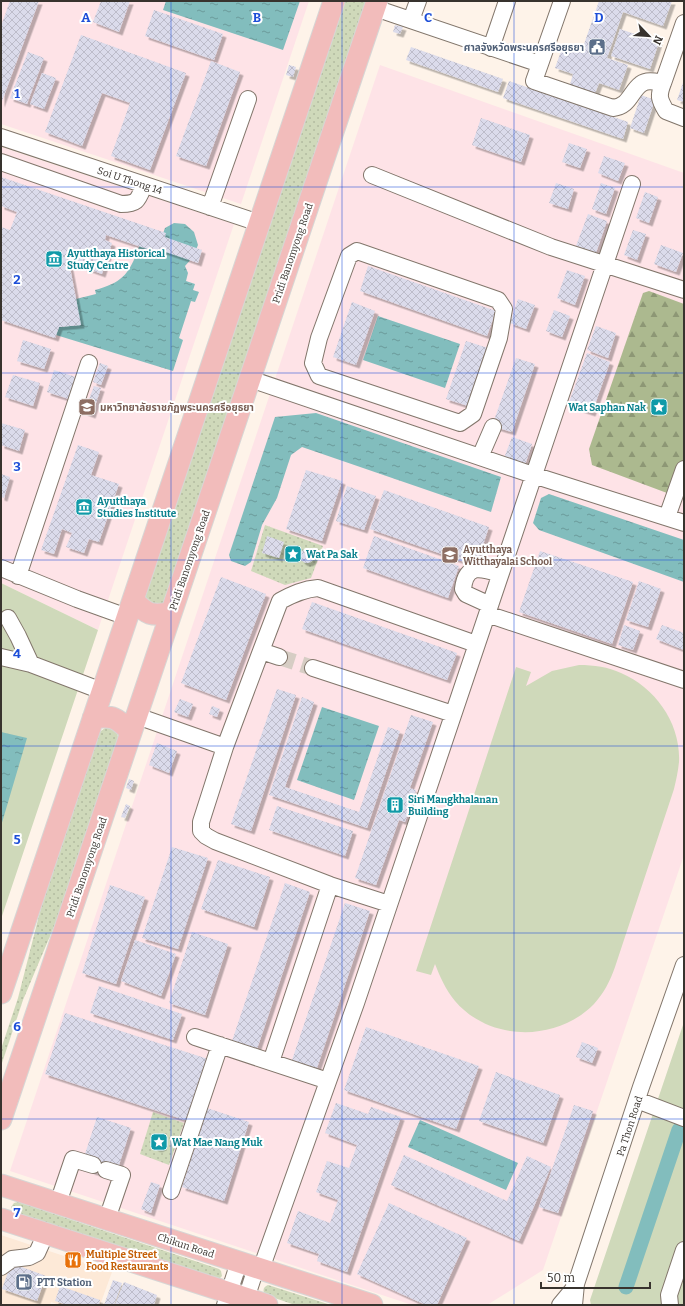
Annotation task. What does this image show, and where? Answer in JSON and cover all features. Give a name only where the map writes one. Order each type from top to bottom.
[{"type":"main road","points":[[1,993],[334,1]]},
{"type":"main road","name":"Pridi Banomyong Road","points":[[1,1119],[376,4]]},
{"type":"main road","points":[[130,608],[155,615],[171,613]]},
{"type":"main road","points":[[93,718],[107,716],[134,724]]},
{"type":"main road","name":"Chikun Road","points":[[1,1185],[372,1305]]},
{"type":"main road","points":[[1,1219],[46,1233],[236,1300],[267,1305]]},
{"type":"street","points":[[411,20],[418,1]]},
{"type":"street","points":[[491,48],[507,1]]},
{"type":"street","points":[[562,1],[534,81],[613,108],[620,107],[626,103],[642,83],[650,81],[663,83]]},
{"type":"street","points":[[376,4],[411,20],[540,64]]},
{"type":"street","points":[[684,23],[659,94],[660,101],[666,111],[684,118]]},
{"type":"street","points":[[210,207],[248,99]]},
{"type":"street","name":"Soi U Thong 14","points":[[1,137],[259,223]]},
{"type":"street","points":[[1,162],[121,204],[131,204],[138,199],[144,185]]},
{"type":"street","points":[[372,175],[551,247],[684,290]]},
{"type":"street","points":[[236,1300],[252,1266],[328,1081],[632,184]]},
{"type":"street","points":[[357,251],[498,300],[504,310],[499,338],[473,414],[460,422],[393,400],[319,376],[313,363],[319,338],[349,256],[357,251]]},
{"type":"street","points":[[18,576],[89,363]]},
{"type":"street","points":[[250,378],[533,475],[684,523]]},
{"type":"street","points":[[385,424],[393,400]]},
{"type":"street","points":[[480,457],[492,427]]},
{"type":"street","points":[[667,517],[684,469]]},
{"type":"street","points":[[1,568],[18,576],[130,608]]},
{"type":"street","points":[[500,574],[486,569],[473,570],[467,574],[463,589],[466,594],[488,609],[684,680]]},
{"type":"street","points":[[389,904],[330,885],[215,841],[206,836],[201,831],[201,822],[225,747],[280,601],[297,592],[308,588],[318,588],[476,644]]},
{"type":"street","points":[[8,618],[31,664]]},
{"type":"street","points":[[261,651],[279,657]]},
{"type":"street","points":[[1,657],[31,664],[102,691]]},
{"type":"street","points":[[313,668],[453,714]]},
{"type":"street","points":[[134,724],[225,747]]},
{"type":"street","points":[[271,1062],[330,885]]},
{"type":"street","name":"Pa Thon Road","points":[[574,1305],[575,1287],[637,1100],[684,965]]},
{"type":"street","points":[[195,1037],[328,1081]]},
{"type":"street","points":[[171,1191],[220,1045]]},
{"type":"street","points":[[637,1100],[684,1118]]},
{"type":"street","points":[[58,1203],[73,1159],[100,1167],[122,1175],[107,1219]]},
{"type":"street","points":[[1,1267],[12,1259],[29,1257],[37,1254],[46,1233]]},
{"type":"street","points":[[670,1305],[669,1295],[684,1250]]},
{"type":"street","name":"Pa Thon Road","points":[[560,1305],[575,1287]]},
{"type":"shaded area","points":[[1,1],[309,1],[241,204],[1,124]]},
{"type":"shaded area","name":"Ayutthaya Witthayalai School","points":[[380,65],[684,173],[684,855],[543,1270],[487,1305],[412,1305],[10,1171]]},
{"type":"shaded area","name":"มหาวิทยาลัยราชภัฏพระนครศรีอยุธยา","points":[[1,147],[234,224],[98,630],[1,583]]},
{"type":"shaded area","points":[[1,1235],[112,1272],[100,1305],[60,1305],[51,1302],[50,1305],[1,1305]]},
{"type":"green space","points":[[344,1],[366,1],[165,602],[158,609],[144,600],[145,595]]},
{"type":"green space","points":[[649,291],[684,304],[684,460],[674,488],[667,493],[592,465],[589,449],[643,293]]},
{"type":"green space","points":[[265,525],[323,546],[311,578],[285,585],[251,571]]},
{"type":"green space","points":[[1,583],[98,630],[1,919]]},
{"type":"green space","points":[[579,665],[601,667],[621,673],[645,688],[655,698],[671,721],[676,734],[679,748],[677,776],[615,967],[601,996],[594,1004],[579,1016],[562,1025],[543,1031],[524,1032],[505,1030],[486,1024],[470,1014],[455,1001],[435,964],[431,975],[416,971],[516,667],[531,672],[526,686],[552,671]]},
{"type":"green space","points":[[105,728],[109,728],[117,732],[118,741],[64,903],[23,1000],[1,1066],[1,1049],[18,998],[44,896],[98,735]]},
{"type":"green space","points":[[684,1022],[684,1305],[591,1305],[590,1300]]},
{"type":"green space","points":[[153,1112],[184,1123],[169,1165],[140,1154]]},
{"type":"green space","points":[[18,1202],[219,1269],[222,1276],[219,1279],[16,1214],[11,1207],[14,1203]]},
{"type":"green space","points":[[268,1285],[331,1305],[295,1305],[266,1295],[264,1289]]},
{"type":"water","points":[[166,1],[300,1],[283,50],[163,10]]},
{"type":"water","points":[[174,223],[185,224],[194,232],[198,245],[193,257],[185,266],[188,273],[186,281],[195,284],[193,290],[199,292],[195,302],[191,301],[179,338],[183,340],[173,371],[56,335],[59,327],[80,325],[76,299],[96,294],[95,290],[105,287],[120,279],[133,262],[140,244],[157,250],[165,228]]},
{"type":"water","points":[[378,316],[460,344],[445,388],[363,360]]},
{"type":"water","points":[[316,413],[501,477],[491,512],[302,447],[291,455],[277,498],[262,525],[251,562],[245,566],[231,561],[229,555],[275,417]]},
{"type":"water","points":[[549,494],[684,540],[684,582],[539,530],[533,523],[541,498]]},
{"type":"water","points":[[322,707],[379,726],[354,800],[297,780]]},
{"type":"water","points":[[1,732],[27,738],[1,826]]},
{"type":"water","points":[[420,1120],[518,1163],[506,1190],[408,1147]]},
{"type":"building","points":[[10,1],[39,1],[1,104],[1,26]]},
{"type":"building","points":[[101,1],[130,1],[119,32],[93,22]]},
{"type":"building","name":"ศาลจังหวัดพระนครศรีอยุธยา","points":[[599,1],[672,1],[663,26],[623,12],[607,58],[628,65],[619,90],[599,83],[594,96],[569,88],[573,74],[555,68],[564,43],[582,50]]},
{"type":"building","points":[[154,10],[223,34],[214,60],[145,36]]},
{"type":"building","points":[[395,25],[403,27],[400,34],[393,32]]},
{"type":"building","points":[[620,29],[659,42],[650,69],[611,56]]},
{"type":"building","points":[[81,35],[186,73],[150,170],[111,156],[130,103],[102,93],[82,146],[45,132]]},
{"type":"building","points":[[411,47],[503,79],[498,92],[406,60]]},
{"type":"building","points":[[28,52],[44,58],[27,104],[10,98]]},
{"type":"building","points":[[211,61],[240,72],[206,166],[176,156]]},
{"type":"building","points":[[289,65],[296,67],[293,77],[286,75]]},
{"type":"building","points":[[42,73],[56,78],[44,109],[30,104]]},
{"type":"building","points":[[684,80],[684,102],[677,100]]},
{"type":"building","points":[[509,81],[628,122],[623,139],[503,98]]},
{"type":"building","points":[[641,95],[655,100],[644,133],[630,128]]},
{"type":"building","points":[[481,118],[530,135],[521,162],[472,145]]},
{"type":"building","points":[[569,143],[587,149],[580,168],[562,162]]},
{"type":"building","points":[[604,156],[625,163],[618,181],[598,173]]},
{"type":"building","name":"Ayutthaya Historical Study Centre","points":[[1,177],[166,233],[165,237],[202,250],[198,263],[160,250],[159,253],[106,235],[105,240],[112,243],[102,274],[69,262],[81,325],[59,327],[55,338],[1,320],[1,227],[10,230],[17,212],[1,206]]},
{"type":"building","points":[[556,183],[574,189],[568,209],[549,203]]},
{"type":"building","points":[[601,183],[615,188],[606,214],[592,209]]},
{"type":"building","points":[[645,192],[658,197],[649,223],[636,218]]},
{"type":"building","points":[[588,214],[607,221],[596,253],[576,246]]},
{"type":"building","points":[[633,230],[646,234],[637,260],[624,255]]},
{"type":"building","points":[[661,245],[683,253],[676,272],[654,264]]},
{"type":"building","points":[[368,266],[496,311],[487,336],[360,291]]},
{"type":"building","points":[[567,270],[585,276],[575,305],[557,298]]},
{"type":"building","points":[[518,299],[535,305],[526,329],[510,323]]},
{"type":"building","points":[[352,302],[375,311],[356,365],[333,357]]},
{"type":"building","points":[[554,310],[570,316],[562,337],[546,331]]},
{"type":"building","points":[[596,326],[616,333],[608,358],[587,350]]},
{"type":"building","points":[[23,340],[51,349],[44,369],[17,361]]},
{"type":"building","points":[[466,341],[488,348],[468,406],[446,399]]},
{"type":"building","points":[[587,353],[610,362],[592,413],[568,405]]},
{"type":"building","points":[[516,358],[535,364],[512,432],[492,426]]},
{"type":"building","points":[[100,363],[108,366],[101,385],[93,382]]},
{"type":"building","points":[[54,370],[79,378],[72,400],[47,392]]},
{"type":"building","points":[[13,375],[40,383],[33,406],[5,397]]},
{"type":"building","points":[[94,386],[101,388],[92,415],[84,412]]},
{"type":"building","points":[[1,423],[25,430],[19,451],[1,445]]},
{"type":"building","points":[[512,437],[532,444],[525,465],[504,458]]},
{"type":"building","name":"Ayutthaya Studies Institute","points":[[78,445],[99,452],[91,475],[119,484],[99,542],[89,539],[84,553],[66,547],[72,533],[62,529],[54,554],[41,550]]},
{"type":"building","points":[[306,470],[342,481],[322,541],[286,529]]},
{"type":"building","points":[[1,474],[10,477],[4,498],[1,497]]},
{"type":"building","points":[[347,486],[376,496],[364,530],[336,521]]},
{"type":"building","points":[[384,490],[489,527],[476,566],[370,529]]},
{"type":"building","points":[[267,536],[284,542],[279,558],[262,553]]},
{"type":"building","points":[[374,536],[459,566],[448,598],[363,568]]},
{"type":"building","points":[[304,549],[310,549],[314,553],[314,559],[310,563],[304,563],[300,559],[300,553]]},
{"type":"building","points":[[540,551],[633,582],[612,644],[519,612]]},
{"type":"building","points":[[221,577],[266,594],[226,700],[181,683]]},
{"type":"building","points":[[639,581],[661,589],[648,627],[626,620]]},
{"type":"building","points":[[312,602],[457,653],[447,680],[302,629]]},
{"type":"building","points":[[624,625],[640,631],[633,650],[618,645]]},
{"type":"building","points":[[662,625],[684,633],[684,650],[656,639]]},
{"type":"building","points":[[277,689],[296,695],[251,831],[231,824]]},
{"type":"building","points":[[302,697],[314,702],[285,787],[359,812],[388,727],[400,731],[367,828],[269,795]]},
{"type":"building","points":[[180,699],[193,704],[188,717],[174,712]]},
{"type":"building","points":[[212,706],[220,709],[217,717],[209,714]]},
{"type":"building","name":"Siri Mangkhalanan Building","points":[[411,715],[433,722],[410,788],[416,790],[405,822],[399,820],[376,885],[355,878]]},
{"type":"building","points":[[157,743],[177,751],[169,773],[149,765]]},
{"type":"building","points":[[129,779],[134,781],[131,790],[126,788]]},
{"type":"building","points":[[126,804],[130,806],[125,818],[121,817]]},
{"type":"building","points":[[277,806],[353,831],[345,856],[269,830]]},
{"type":"building","points":[[172,847],[208,858],[178,949],[142,938]]},
{"type":"building","points":[[218,860],[270,877],[254,927],[201,909]]},
{"type":"building","points":[[285,883],[310,892],[256,1052],[231,1044]]},
{"type":"building","points":[[110,885],[145,897],[116,984],[82,973]]},
{"type":"building","points":[[345,903],[370,911],[316,1071],[291,1063]]},
{"type":"building","points":[[192,932],[228,944],[205,1015],[169,1003]]},
{"type":"building","points":[[135,940],[176,954],[161,996],[121,981]]},
{"type":"building","points":[[99,986],[182,1014],[173,1040],[90,1013]]},
{"type":"building","points":[[65,1013],[211,1060],[191,1122],[45,1074]]},
{"type":"building","points":[[366,1027],[479,1066],[456,1129],[344,1090]]},
{"type":"building","points":[[582,1042],[598,1048],[592,1063],[576,1057]]},
{"type":"building","points":[[496,1072],[560,1095],[543,1143],[479,1121]]},
{"type":"building","points":[[336,1103],[368,1114],[371,1107],[401,1117],[347,1272],[317,1261],[319,1254],[287,1243],[298,1211],[330,1223],[338,1200],[316,1192],[327,1161],[349,1168],[357,1145],[325,1133]]},
{"type":"building","points":[[574,1105],[593,1111],[558,1213],[539,1207]]},
{"type":"building","points":[[207,1108],[249,1122],[224,1201],[182,1187]]},
{"type":"building","points":[[97,1117],[131,1128],[118,1168],[104,1175],[91,1171],[84,1157]]},
{"type":"building","points":[[156,1138],[160,1138],[162,1139],[162,1147],[156,1148],[153,1145],[153,1141]]},
{"type":"building","points":[[404,1155],[507,1201],[527,1156],[551,1167],[519,1241],[391,1185]]},
{"type":"building","points":[[151,1182],[160,1185],[151,1213],[141,1209]]},
{"type":"building","points":[[389,1203],[467,1238],[437,1305],[426,1305],[357,1274]]},
{"type":"building","name":"PTT Station","points":[[11,1263],[46,1276],[37,1301],[2,1289]]},
{"type":"building","points":[[113,1280],[122,1283],[114,1305],[104,1305]]},
{"type":"building","points":[[124,1282],[157,1295],[154,1305],[115,1305]]},
{"type":"building","points":[[60,1286],[100,1300],[99,1305],[67,1305],[55,1301]]},
{"type":"waterway","points":[[626,1287],[679,1130]]},
{"type":"tunnel","points":[[279,657],[313,668]]},
{"type":"place","name":"ศาลจังหวัดพระนครศรีอยุธยา","points":[[597,47]]},
{"type":"place","name":"Ayutthaya Historical Study Centre","points":[[54,259]]},
{"type":"place","name":"มหาวิทยาลัยราชภัฏพระนครศรีอยุธยา","points":[[87,407]]},
{"type":"place","name":"Wat Saphan Nak","points":[[659,407]]},
{"type":"place","name":"Ayutthaya Studies Institute","points":[[84,507]]},
{"type":"place","name":"Wat Pa Sak","points":[[293,554]]},
{"type":"place","name":"Ayutthaya Witthayalai School","points":[[450,555]]},
{"type":"place","name":"Siri Mangkhalanan Building","points":[[395,805]]},
{"type":"place","name":"Wat Mae Nang Muk","points":[[159,1142]]},
{"type":"place","name":"Multiple Street Food Restaurants","points":[[73,1260]]},
{"type":"place","name":"PTT Station","points":[[24,1282]]}]
